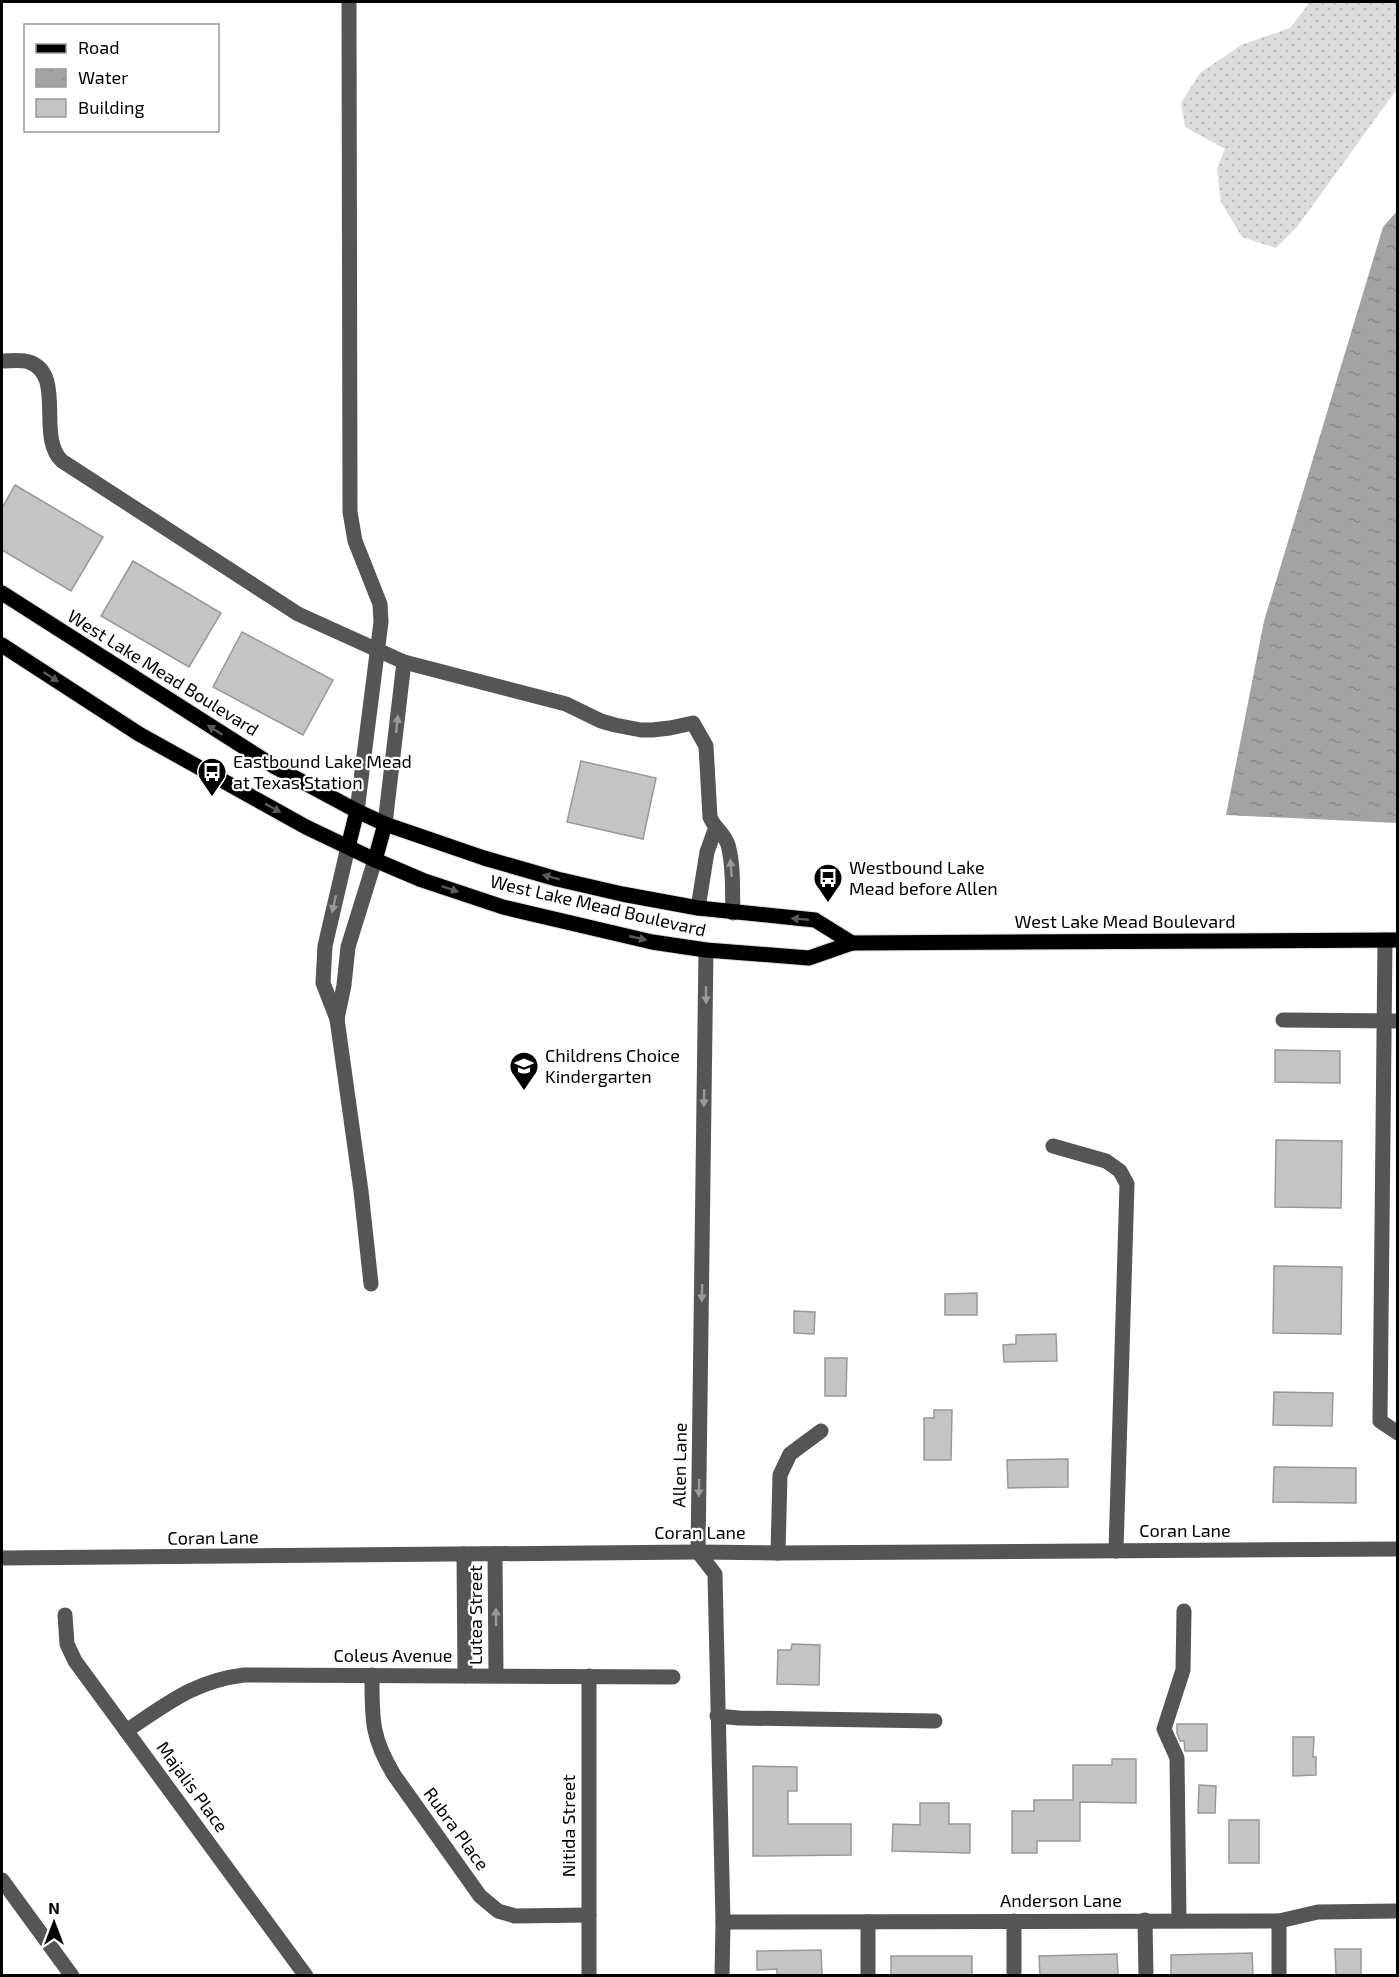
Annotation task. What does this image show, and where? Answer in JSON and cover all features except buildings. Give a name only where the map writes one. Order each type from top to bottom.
[{"type":"main road","name":"West Lake Mead Boulevard","points":[[2,593],[276,767],[386,824],[484,858],[557,879],[698,908],[815,920],[852,943]]},
{"type":"main road","name":"West Lake Mead Boulevard","points":[[2,645],[139,735],[306,827],[375,860],[422,880],[503,907],[652,942],[706,950],[808,958],[852,943],[1391,940]]},
{"type":"main road","points":[[348,847],[357,811]]},
{"type":"main road","points":[[375,860],[386,824]]},
{"type":"street","points":[[349,2],[350,512],[355,540],[380,603],[381,622],[357,811]]},
{"type":"street","points":[[2,361],[27,361],[38,366],[47,378],[52,444],[55,455],[62,461],[298,614],[404,662],[566,704],[601,721],[615,725],[652,730],[693,723],[706,746],[711,817],[728,846],[733,913]]},
{"type":"street","points":[[386,824],[404,662]]},
{"type":"street","points":[[698,908],[707,852],[716,827]]},
{"type":"street","points":[[348,847],[325,946],[323,983],[337,1019],[361,1191],[371,1284]]},
{"type":"street","points":[[337,1019],[348,947],[375,860]]},
{"type":"street","points":[[1391,940],[1391,1021],[1380,1421],[1398,1433]]},
{"type":"street","name":"Allen Lane","points":[[698,1552],[706,950]]},
{"type":"street","points":[[1283,1020],[1391,1021]]},
{"type":"street","points":[[1053,1146],[1106,1161],[1120,1171],[1127,1185],[1116,1551]]},
{"type":"street","points":[[778,1553],[780,1475],[790,1454],[821,1431]]},
{"type":"street","name":"Coran Lane","points":[[2,1558],[1398,1549]]},
{"type":"street","points":[[698,1552],[715,1574],[723,1922],[722,1976]]},
{"type":"street","name":"Lutea Street","points":[[464,1554],[465,1676]]},
{"type":"street","name":"Lutea Street","points":[[495,1554],[496,1676]]},
{"type":"street","points":[[1179,1920],[1177,1758],[1164,1729],[1183,1670],[1184,1611]]},
{"type":"street","name":"Majalis Place","points":[[65,1615],[67,1644],[75,1661],[306,1976]]},
{"type":"street","name":"Coleus Avenue","points":[[126,1731],[191,1689],[226,1677],[244,1675],[673,1677]]},
{"type":"street","name":"Rubra Place","points":[[372,1675],[372,1721],[382,1755],[480,1896],[498,1911],[515,1916],[589,1914]]},
{"type":"street","name":"Nitida Street","points":[[589,1676],[589,1976]]},
{"type":"street","points":[[717,1716],[935,1721]]},
{"type":"street","points":[[2,1880],[72,1976]]},
{"type":"street","name":"Anderson Lane","points":[[723,1922],[1279,1921],[1318,1912],[1398,1911]]},
{"type":"street","points":[[1146,1920],[1146,1976]]},
{"type":"street","points":[[1014,1921],[1014,1976]]},
{"type":"street","points":[[1279,1921],[1279,1976]]},
{"type":"street","points":[[868,1922],[868,1976]]},
{"type":"shaded area","points":[[1308,2],[1397,2],[1397,89],[1297,227],[1276,248],[1242,237],[1221,202],[1217,168],[1225,149],[1185,127],[1181,103],[1200,73],[1241,45],[1290,28]]},
{"type":"water","points":[[1397,211],[1397,823],[1226,815],[1264,621],[1383,227]]},
{"type":"place","name":"Eastbound Lake Mead at Texas Station","points":[[212,798]]},
{"type":"place","name":"Westbound Lake Mead before Allen","points":[[828,904]]},
{"type":"place","name":"Childrens Choice Kindergarten","points":[[524,1092]]}]
